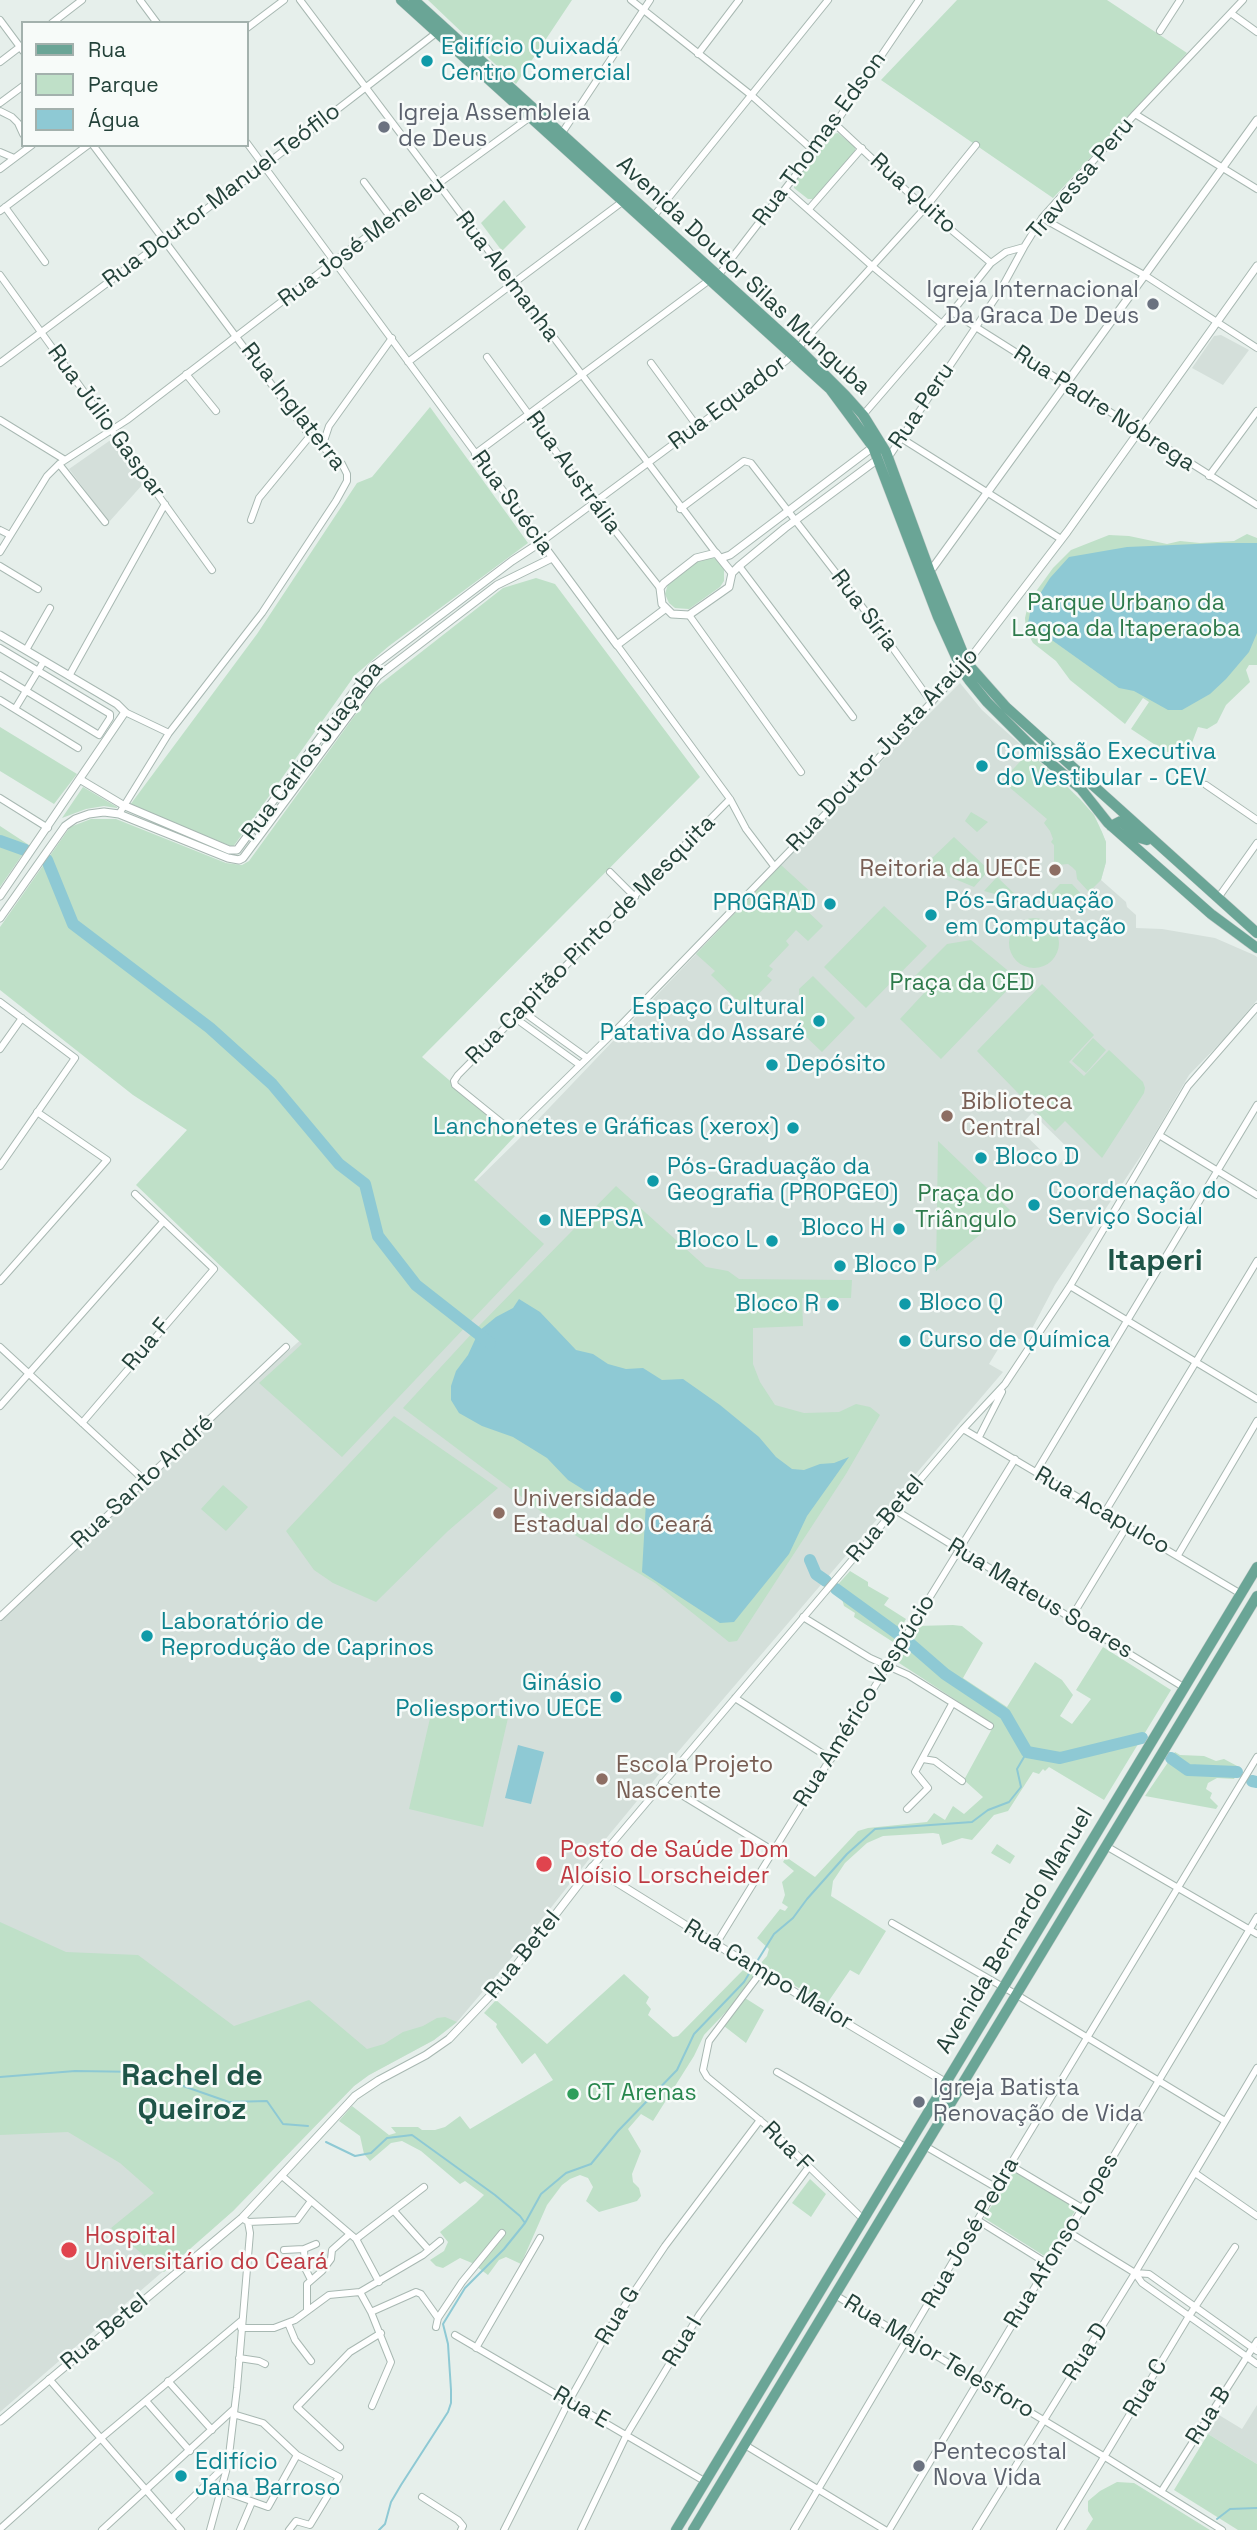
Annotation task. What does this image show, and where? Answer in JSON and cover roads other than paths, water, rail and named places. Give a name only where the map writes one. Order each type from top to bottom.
[{"type":"main road","name":"Avenida Doutor Silas Munguba","points":[[401,0],[441,30],[559,137],[653,217],[713,279]]},
{"type":"main road","name":"Avenida Doutor Silas Munguba","points":[[414,0],[441,30]]},
{"type":"main road","name":"Avenida Doutor Silas Munguba","points":[[559,137],[622,202],[795,351],[830,388],[883,459]]},
{"type":"main road","name":"Avenida Doutor Silas Munguba","points":[[795,351],[823,371],[863,415],[883,459],[964,666],[987,702],[1036,751],[1081,789],[1111,826],[1211,914],[1257,948]]},
{"type":"main road","name":"Avenida Doutor Silas Munguba","points":[[964,666],[1154,842],[1257,933]]},
{"type":"main road","points":[[1111,826],[1121,821],[1140,838],[1154,842]]},
{"type":"main road","points":[[1211,914],[1218,898]]},
{"type":"main road","name":"Avenida Bernardo Manuel","points":[[676,2530],[1257,1567]]},
{"type":"main road","name":"Avenida Bernardo Manuel","points":[[695,2528],[1256,1600]]},
{"type":"main road","points":[[1226,1619],[1230,1626],[1239,1627]]},
{"type":"main road","points":[[1210,1646],[1218,1645],[1224,1652]]},
{"type":"main road","points":[[1036,1933],[1049,1941]]},
{"type":"main road","points":[[684,2517],[695,2528]]},
{"type":"street","points":[[55,21],[82,0]]},
{"type":"street","points":[[140,0],[156,21]]},
{"type":"street","points":[[248,27],[284,0]]},
{"type":"street","name":"Rua Alemanha","points":[[300,0],[680,509],[718,556]]},
{"type":"street","points":[[631,0],[751,95],[814,151]]},
{"type":"street","points":[[559,137],[650,0]]},
{"type":"street","points":[[698,54],[738,0]]},
{"type":"street","points":[[653,217],[828,0]]},
{"type":"street","name":"Rua Thomas Edson","points":[[475,454],[713,279],[835,124],[919,0]]},
{"type":"street","points":[[1160,31],[1180,0]]},
{"type":"street","name":"Travessa Peru","points":[[863,415],[991,263],[1006,252],[1024,247],[1042,218],[1135,114],[1243,0]]},
{"type":"street","points":[[1232,14],[1257,32]]},
{"type":"street","points":[[0,20],[21,46]]},
{"type":"street","name":"Rua Doutor Manuel Teófilo","points":[[0,363],[441,30]]},
{"type":"street","points":[[0,62],[21,48]]},
{"type":"street","points":[[0,103],[21,87]]},
{"type":"street","points":[[0,111],[21,122]]},
{"type":"street","name":"Rua José Meneleu","points":[[0,552],[47,475],[62,462],[110,431],[391,218],[534,114]]},
{"type":"street","points":[[1135,114],[1257,189]]},
{"type":"street","points":[[927,576],[1257,120]]},
{"type":"street","name":"Rua Quito","points":[[835,124],[925,208],[991,263]]},
{"type":"street","name":"Rua Suécia","points":[[248,144],[730,799],[746,829],[774,866]]},
{"type":"street","name":"Rua Equador","points":[[541,542],[795,351],[925,208],[976,145]]},
{"type":"street","points":[[45,262],[3,209],[88,147]]},
{"type":"street","name":"Rua Inglaterra","points":[[93,147],[238,336],[310,436],[346,470],[347,481],[253,626],[169,733],[119,814]]},
{"type":"street","points":[[0,169],[24,148]]},
{"type":"street","points":[[808,209],[862,148]]},
{"type":"street","points":[[0,152],[14,158]]},
{"type":"street","points":[[364,182],[391,218]]},
{"type":"street","points":[[785,189],[942,324]]},
{"type":"street","points":[[408,362],[622,202]]},
{"type":"street","points":[[1042,218],[1146,276],[1257,348]]},
{"type":"street","name":"Rua Peru","points":[[689,615],[729,587],[732,573],[739,566],[852,477],[883,459],[901,438],[1000,291],[1024,247]]},
{"type":"street","name":"Rua Doutor Justa Araújo","points":[[514,1129],[774,866],[932,703],[964,666],[1061,539],[1257,266]]},
{"type":"street","name":"Rua Júlio Gaspar","points":[[0,275],[212,570]]},
{"type":"street","name":"Rua Padre Nóbrega","points":[[952,312],[1257,505]]},
{"type":"street","points":[[322,447],[330,426],[392,338]]},
{"type":"street","name":"Rua Austrália","points":[[486,357],[594,504],[660,588]]},
{"type":"street","points":[[651,363],[697,426]]},
{"type":"street","points":[[186,373],[216,411]]},
{"type":"street","points":[[1209,476],[1257,411]]},
{"type":"street","points":[[0,420],[62,462],[106,522]]},
{"type":"street","points":[[251,520],[259,498],[310,436]]},
{"type":"street","points":[[901,438],[1061,539]]},
{"type":"street","name":"Rua Peru","points":[[660,588],[696,558],[730,555],[873,447]]},
{"type":"street","points":[[680,509],[744,461],[751,463],[788,512]]},
{"type":"street","points":[[846,468],[852,477]]},
{"type":"street","points":[[69,676],[164,504]]},
{"type":"street","name":"Rua Síria","points":[[788,512],[880,630],[932,703]]},
{"type":"street","points":[[0,530],[10,535]]},
{"type":"street","name":"Rua Carlos Juaçaba","points":[[81,780],[123,805],[234,850],[240,847],[372,667],[541,542]]},
{"type":"street","points":[[519,556],[528,554],[532,557],[534,562],[529,569]]},
{"type":"street","points":[[718,556],[732,573]]},
{"type":"street","name":"Rua Carlos Juaçaba","points":[[0,918],[71,821],[98,812],[119,814],[228,858],[239,860],[246,856],[369,686],[387,667],[497,585],[552,558]]},
{"type":"street","points":[[0,566],[38,589]]},
{"type":"street","points":[[739,566],[853,717]]},
{"type":"street","points":[[660,588],[665,608],[677,615],[689,615],[801,772]]},
{"type":"street","points":[[26,650],[50,607]]},
{"type":"street","points":[[617,645],[665,608]]},
{"type":"street","points":[[0,635],[117,704],[125,712],[169,733]]},
{"type":"street","points":[[0,648],[110,714],[110,718],[99,735],[0,675]]},
{"type":"street","points":[[15,709],[44,660]]},
{"type":"street","points":[[0,701],[78,748]]},
{"type":"street","points":[[0,896],[125,712]]},
{"type":"street","points":[[298,765],[307,771]]},
{"type":"street","points":[[1206,785],[1257,820]]},
{"type":"street","points":[[0,798],[48,828]]},
{"type":"street","name":"Rua Capitão Pinto de Mesquita","points":[[514,1129],[507,1127],[454,1085],[454,1081],[730,799]]},
{"type":"street","points":[[1218,898],[1257,843]]},
{"type":"street","points":[[610,872],[635,897]]},
{"type":"street","points":[[0,1002],[75,1058],[0,1166]]},
{"type":"street","name":"Rua Betel","points":[[979,1437],[1005,1384],[1070,1286],[1177,1102],[1197,1074],[1257,1007]]},
{"type":"street","points":[[522,1011],[587,1058]]},
{"type":"street","points":[[514,1017],[580,1065]]},
{"type":"street","points":[[0,1049],[22,1018]]},
{"type":"street","points":[[1036,1472],[1257,1105]]},
{"type":"street","points":[[0,1282],[107,1160],[37,1112]]},
{"type":"street","points":[[1159,1135],[1257,1195]]},
{"type":"street","points":[[0,1406],[163,1222],[135,1194]]},
{"type":"street","name":"Rua F","points":[[82,1423],[214,1269],[163,1222]]},
{"type":"street","points":[[1105,1513],[1257,1261]]},
{"type":"street","points":[[1070,1286],[1257,1399]]},
{"type":"street","points":[[0,1346],[144,1480]]},
{"type":"street","name":"Rua Santo André","points":[[1,1614],[286,1347]]},
{"type":"street","name":"Rua Betel","points":[[0,2421],[245,2220],[355,2096],[426,2055],[463,2025],[505,1980],[592,1867],[662,1783],[963,1429],[1005,1384]]},
{"type":"street","points":[[1178,1555],[1257,1421]]},
{"type":"street","name":"Rua Acapulco","points":[[963,1429],[1241,1594]]},
{"type":"street","name":"Rua Américo Vespúcio","points":[[716,1944],[1015,1459]]},
{"type":"street","name":"Rua Mateus Soares","points":[[895,1510],[1185,1688]]},
{"type":"street","points":[[1071,1618],[1127,1526]]},
{"type":"street","points":[[803,1617],[887,1666],[908,1675],[990,1726]]},
{"type":"street","points":[[734,1698],[831,1759]]},
{"type":"street","points":[[907,1809],[928,1788],[915,1773],[952,1704]]},
{"type":"street","name":"Rua José Pedra","points":[[794,2530],[1010,2165],[1257,1757]]},
{"type":"street","points":[[923,1759],[938,1763],[962,1781]]},
{"type":"street","points":[[662,1783],[772,1850]]},
{"type":"street","points":[[1106,1846],[1257,1934]]},
{"type":"street","name":"Rua Campo Maior","points":[[592,1867],[945,2082]]},
{"type":"street","name":"Rua Afonso Lopes","points":[[887,2530],[1257,1917]]},
{"type":"street","points":[[892,1923],[1225,2121]]},
{"type":"street","name":"Rua F","points":[[761,1972],[709,2041],[702,2064],[707,2077],[760,2120],[864,2220]]},
{"type":"street","name":"Rua D","points":[[976,2530],[1135,2273],[1257,2068]]},
{"type":"street","points":[[777,2072],[907,2148]]},
{"type":"street","name":"Rua G","points":[[505,2530],[569,2401],[636,2285],[760,2120]]},
{"type":"street","points":[[925,2146],[997,2188]]},
{"type":"street","points":[[1010,2165],[1082,2208]]},
{"type":"street","name":"Rua I","points":[[581,2530],[627,2434],[699,2315],[808,2168]]},
{"type":"street","points":[[1195,2173],[1254,2214],[1257,2203]]},
{"type":"street","points":[[282,2176],[353,2237],[379,2282]]},
{"type":"street","points":[[307,2310],[305,2290],[331,2259],[332,2250],[394,2211],[424,2187]]},
{"type":"street","points":[[221,2530],[211,2528],[223,2491],[228,2463],[250,2233],[245,2220],[297,2220],[311,2201]]},
{"type":"street","points":[[394,2211],[429,2250]]},
{"type":"street","points":[[979,2221],[1048,2264]]},
{"type":"street","points":[[1067,2231],[1135,2273],[1142,2283],[1257,2364]]},
{"type":"street","points":[[436,2327],[438,2318],[462,2282],[502,2233]]},
{"type":"street","points":[[475,2348],[540,2238]]},
{"type":"street","points":[[0,2529],[168,2381],[241,2325],[268,2329],[288,2323],[329,2295],[360,2292],[379,2282],[440,2241]]},
{"type":"street","points":[[284,2250],[304,2249],[316,2244]]},
{"type":"street","name":"Rua C","points":[[1060,2530],[1189,2316],[1235,2247]]},
{"type":"street","points":[[304,2249],[306,2270],[311,2280]]},
{"type":"street","points":[[1135,2273],[1149,2274],[1256,2347]]},
{"type":"street","points":[[360,2292],[381,2333],[391,2362],[372,2406]]},
{"type":"street","points":[[371,2312],[412,2293],[420,2293],[438,2318]]},
{"type":"street","name":"Rua Major Telesforo","points":[[835,2295],[1222,2530]]},
{"type":"street","points":[[288,2323],[297,2343],[311,2361]]},
{"type":"street","points":[[340,2447],[297,2407],[350,2352],[381,2333]]},
{"type":"street","name":"Rua E","points":[[456,2335],[706,2482]]},
{"type":"street","name":"Rua B","points":[[1161,2492],[1247,2356],[1256,2347]]},
{"type":"street","points":[[239,2358],[265,2364]]},
{"type":"street","points":[[49,2379],[181,2530]]},
{"type":"street","points":[[168,2381],[212,2430]]},
{"type":"street","points":[[146,2400],[190,2451]]},
{"type":"street","points":[[102,2530],[233,2412]]},
{"type":"street","points":[[233,2412],[263,2423],[297,2455],[339,2477],[310,2525],[296,2521],[289,2530]]},
{"type":"street","points":[[745,2445],[887,2530]]},
{"type":"street","points":[[223,2491],[268,2507],[297,2455]]},
{"type":"street","points":[[171,2519],[228,2463]]},
{"type":"street","points":[[422,2497],[457,2520],[463,2526],[461,2530]]},
{"type":"street","points":[[240,2530],[252,2502]]},
{"type":"street","points":[[110,2523],[116,2530]]},
{"type":"water","name":"Parque Urbano da Lagoa da Itaperaoba","points":[[1257,543],[1257,633],[1249,652],[1226,679],[1210,694],[1182,710],[1168,710],[1134,691],[1119,688],[1028,623],[1031,608],[1050,578],[1069,557],[1127,547]]},
{"type":"water","points":[[519,1299],[540,1312],[576,1350],[593,1354],[608,1364],[626,1369],[643,1368],[662,1380],[683,1379],[759,1437],[776,1457],[792,1469],[804,1470],[849,1457],[807,1516],[789,1554],[734,1622],[720,1623],[642,1572],[646,1502],[640,1494],[610,1501],[592,1495],[568,1480],[547,1458],[513,1437],[482,1426],[459,1413],[451,1400],[451,1386],[456,1371],[468,1355],[479,1331],[513,1308]]},
{"type":"water","points":[[518,1745],[544,1752],[531,1804],[505,1798]]},
{"type":"waterway","points":[[0,841],[25,850]]},
{"type":"waterway","points":[[47,860],[73,924],[210,1028],[272,1084],[339,1164],[365,1184],[378,1236],[416,1285],[490,1343]]},
{"type":"waterway","points":[[810,1560],[816,1574],[826,1581]]},
{"type":"waterway","points":[[836,1589],[898,1634]]},
{"type":"waterway","points":[[907,1641],[945,1674],[1005,1714],[1027,1752],[1060,1758],[1142,1738]]},
{"type":"waterway","points":[[756,1963],[774,1934],[793,1918],[847,1854],[875,1829],[972,1822],[988,1810],[1009,1802],[1021,1787],[1017,1769],[1027,1752]]},
{"type":"waterway","points":[[1171,1758],[1188,1770],[1237,1772]]},
{"type":"waterway","points":[[1252,1781],[1257,1782]]},
{"type":"waterway","points":[[379,2530],[385,2524],[391,2502],[448,2412],[451,2390],[448,2344],[443,2324],[465,2288],[504,2249],[525,2223],[541,2194],[566,2173],[591,2164],[618,2131],[677,2070],[694,2034],[744,1982],[750,1972]]},
{"type":"waterway","points":[[0,2077],[75,2071],[143,2072],[229,2102],[267,2101],[283,2124],[308,2126]]},
{"type":"waterway","points":[[326,2142],[355,2156],[371,2153],[387,2138],[412,2135],[495,2195],[525,2223]]},
{"type":"waterway","points":[[1217,2519],[1230,2509],[1257,2508]]},
{"type":"place","name":"Edifício Quixadá Centro Comercial","points":[[427,61]]},
{"type":"place","name":"Igreja Assembleia de Deus","points":[[384,127]]},
{"type":"place","name":"Igreja Internacional Da Graca De Deus","points":[[1153,304]]},
{"type":"place","name":"Comissão Executiva do Vestibular - CEV","points":[[982,766]]},
{"type":"place","name":"Reitoria da UECE","points":[[1055,870]]},
{"type":"place","name":"PROGRAD","points":[[830,904]]},
{"type":"place","name":"Pós-Graduação em Computação","points":[[931,915]]},
{"type":"place","name":"Espaço Cultural Patativa do Assaré","points":[[819,1021]]},
{"type":"place","name":"Depósito","points":[[772,1065]]},
{"type":"place","name":"Biblioteca Central","points":[[947,1116]]},
{"type":"place","name":"Lanchonetes e Gráficas (xerox)","points":[[793,1128]]},
{"type":"place","name":"Bloco D","points":[[981,1158]]},
{"type":"place","name":"Pós-Graduação da Geografia (PROPGEO)","points":[[653,1181]]},
{"type":"place","name":"Coordenação do Serviço Social","points":[[1034,1205]]},
{"type":"place","name":"NEPPSA","points":[[545,1220]]},
{"type":"place","name":"Bloco H","points":[[899,1229]]},
{"type":"place","name":"Bloco L","points":[[772,1241]]},
{"type":"place","name":"Bloco P","points":[[840,1266]]},
{"type":"place","name":"Bloco Q","points":[[905,1304]]},
{"type":"place","name":"Bloco R","points":[[833,1305]]},
{"type":"place","name":"Curso de Química","points":[[905,1341]]},
{"type":"place","name":"Universidade Estadual do Ceará","points":[[499,1513]]},
{"type":"place","name":"Laboratório de Reprodução de Caprinos","points":[[147,1636]]},
{"type":"place","name":"Ginásio Poliesportivo UECE","points":[[616,1697]]},
{"type":"place","name":"Escola Projeto Nascente","points":[[602,1779]]},
{"type":"place","name":"Posto de Saúde Dom Aloísio Lorscheider","points":[[544,1864]]},
{"type":"place","name":"CT Arenas","points":[[573,2094]]},
{"type":"place","name":"Igreja Batista Renovação de Vida","points":[[919,2102]]},
{"type":"place","name":"Hospital Universitário do Ceará","points":[[69,2250]]},
{"type":"place","name":"Pentecostal Nova Vida","points":[[919,2466]]},
{"type":"place","name":"Edifício Jana Barroso","points":[[181,2476]]},
{"type":"district","name":"Itaperi","points":[[1155,1262]]},
{"type":"district","name":"Rachel de Queiroz","points":[[192,2094]]},
{"type":"park label","name":"Praça da CED","points":[[962,984]]},
{"type":"park label","name":"Praça do Triângulo","points":[[966,1208]]}]
